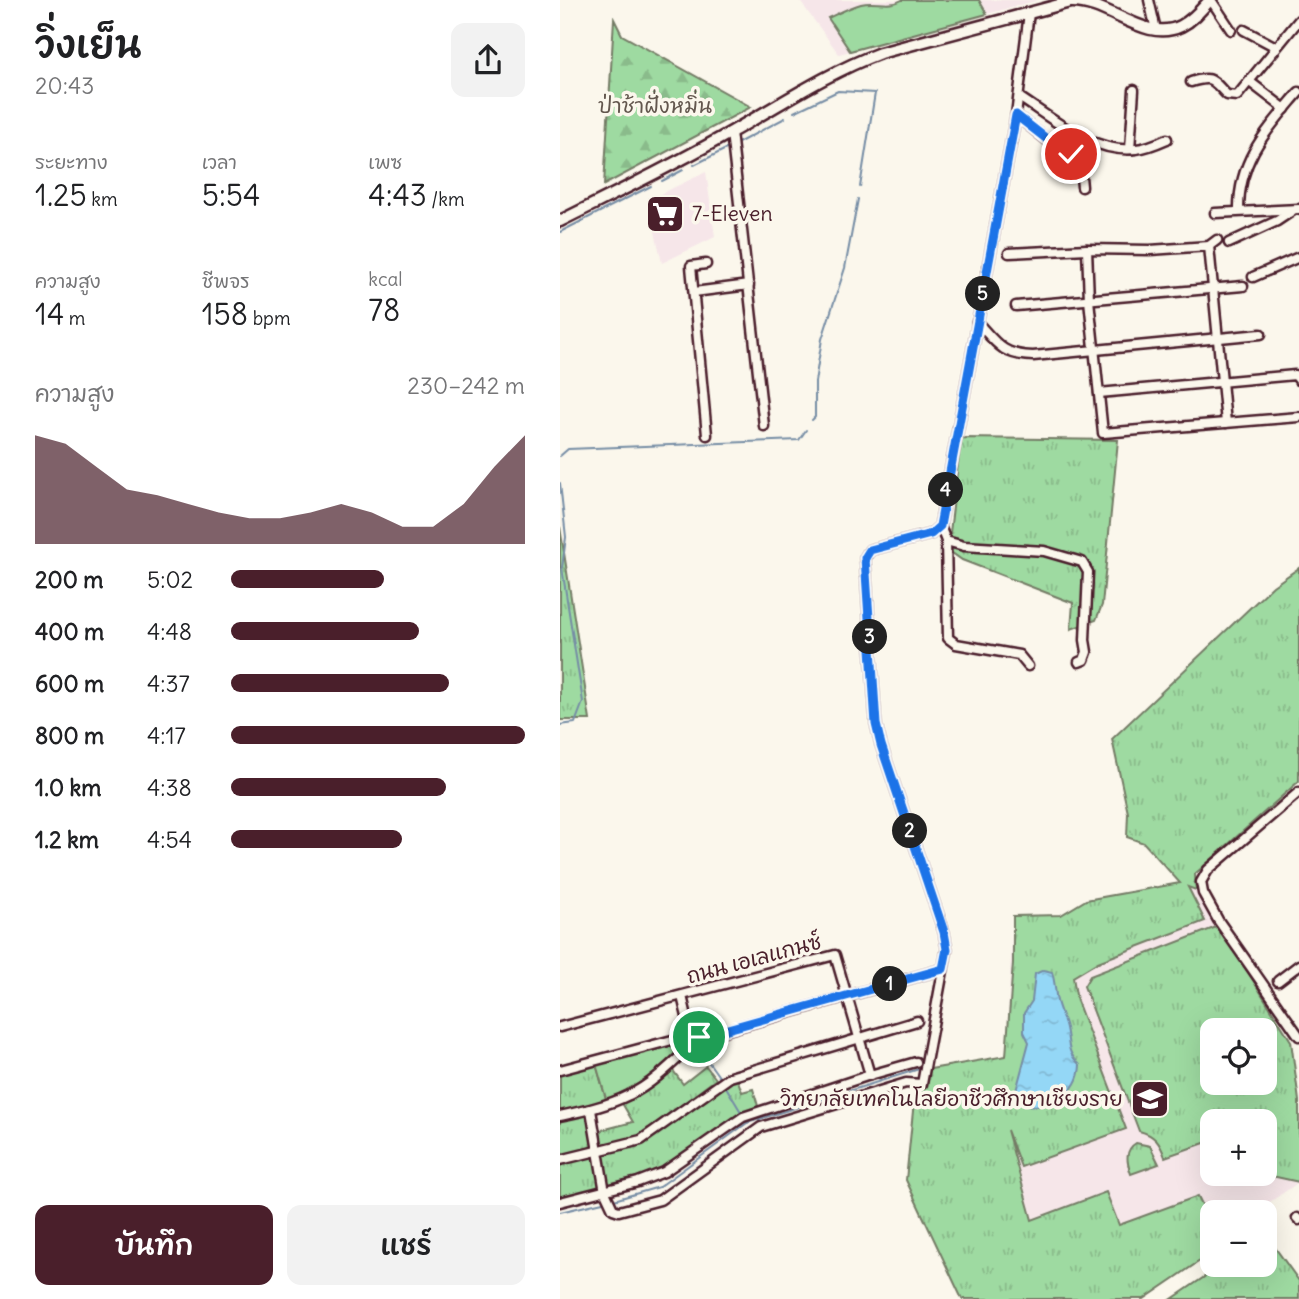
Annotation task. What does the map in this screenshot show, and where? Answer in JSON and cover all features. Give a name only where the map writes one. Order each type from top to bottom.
[{"type":"street","points":[[1149,0],[1156,30]]},
{"type":"street","points":[[560,220],[649,177],[856,62],[880,53],[1029,13],[1058,2],[1082,1],[1094,4],[1124,19],[1156,30],[1183,25],[1210,0],[1231,30]]},
{"type":"street","points":[[1028,666],[1019,655],[956,644],[948,638],[946,541],[940,526],[1016,115],[1029,13]]},
{"type":"street","points":[[1191,82],[1203,78],[1212,79],[1227,95],[1234,97],[1250,82],[1299,20]]},
{"type":"street","points":[[1244,30],[1276,47]]},
{"type":"street","points":[[1250,82],[1285,109]]},
{"type":"street","points":[[1130,149],[1134,90]]},
{"type":"street","points":[[1239,211],[1239,192],[1244,168],[1261,138],[1299,92]]},
{"type":"street","points":[[1019,97],[1089,141],[1116,149],[1142,148],[1167,139]]},
{"type":"street","points":[[1016,115],[1071,154],[1080,166],[1082,187]]},
{"type":"street","points":[[731,132],[764,426]]},
{"type":"street","points":[[1215,213],[1295,210]]},
{"type":"street","points":[[1229,243],[1295,210]]},
{"type":"street","points":[[1009,253],[1150,250],[1209,246],[1217,240]]},
{"type":"street","points":[[1209,246],[1226,422]]},
{"type":"street","points":[[1087,250],[1089,300],[1103,433],[1299,417]]},
{"type":"street","points":[[1253,277],[1299,257]]},
{"type":"street","points":[[706,264],[691,265],[707,435]]},
{"type":"street","points":[[694,292],[749,285]]},
{"type":"street","points":[[1016,306],[1243,286]]},
{"type":"street","points":[[977,323],[1000,348],[1015,355],[1261,334]]},
{"type":"street","points":[[1099,393],[1296,375],[1299,380]]},
{"type":"street","points":[[591,1110],[605,1192],[613,1209],[619,1211],[653,1203],[761,1127],[906,1083],[922,1084],[947,949],[944,932],[876,724],[865,558],[870,550],[931,534],[940,526]]},
{"type":"street","points":[[946,541],[964,546],[1044,551],[1082,562],[1088,572],[1085,640],[1087,652],[1084,660],[1079,662]]},
{"type":"street","points":[[1299,792],[1208,870],[1201,882],[1203,893],[1218,920],[1299,1036]]},
{"type":"street","name":"ถนน เอเลแกนซ์","points":[[560,1027],[835,955],[870,1075]]},
{"type":"street","points":[[1278,981],[1299,965]]},
{"type":"street","points":[[560,1070],[849,996],[943,969]]},
{"type":"street","name":"ถนน เอเลแกนซ์","points":[[682,996],[691,1037]]},
{"type":"street","points":[[560,1160],[641,1140],[730,1077],[917,1021]]},
{"type":"street","points":[[560,1116],[591,1110],[631,1095],[690,1047],[697,1046],[691,1037]]},
{"type":"street","points":[[560,1202],[605,1192],[664,1172],[743,1117],[916,1062]]},
{"type":"shaded area","points":[[799,0],[1039,0],[839,54]]},
{"type":"shaded area","points":[[706,172],[715,237],[662,263],[648,200]]},
{"type":"shaded area","name":"วิทยาลัยเทคโนโลยีอาชีวศึกษาเชียงราย","points":[[1180,883],[1196,890],[1277,1018],[1200,1018],[1200,1095],[1277,1095],[1277,1019],[1291,1041],[1299,1141],[1299,1182],[1273,1200],[1200,1200],[1200,1250],[1130,1299],[1054,1299],[1003,1115],[1013,916],[1061,915],[1086,900]]},
{"type":"green space","points":[[902,0],[979,0],[987,14],[850,51],[828,18],[861,4]]},
{"type":"green space","name":"ป่าช้าฝั่งหมิ่น","points":[[614,19],[622,35],[751,107],[604,185]]},
{"type":"green space","points":[[961,438],[1118,440],[1102,605],[1096,620],[1071,629],[1073,603],[962,560],[948,550]]},
{"type":"green space","points":[[560,527],[590,720],[560,720]]},
{"type":"green space","points":[[1299,568],[1299,781],[1195,874],[1196,890],[1188,887],[1205,921],[1098,962],[1073,977],[1077,1001],[1126,1129],[1021,1167],[1007,1130],[1032,1220],[1106,1192],[1119,1225],[1198,1196],[1200,1261],[1144,1299],[962,1299],[906,1180],[914,1101],[925,1070],[1006,1056],[1013,963],[1013,916],[1061,915],[1086,900],[1180,883],[1144,843],[1127,837],[1128,813],[1112,739],[1273,586]]},
{"type":"green space","points":[[1219,926],[1277,1018],[1200,1018],[1200,1095],[1277,1095],[1277,1019],[1291,1041],[1299,1101],[1299,1182],[1277,1177],[1277,1109],[1200,1109],[1200,1145],[1165,1157],[1156,1140],[1139,1131],[1084,986],[1090,976]]},
{"type":"green space","points":[[679,1042],[684,1047],[667,1064],[607,1102],[596,1064]]},
{"type":"green space","points":[[596,1064],[607,1102],[560,1113],[560,1073]]},
{"type":"green space","points":[[706,1066],[716,1079],[639,1137],[601,1146],[598,1131],[633,1122],[622,1103],[672,1069],[683,1084]]},
{"type":"green space","points":[[737,1078],[742,1092],[753,1089],[758,1106],[732,1119],[673,1163],[641,1178],[608,1188],[602,1153],[642,1142]]},
{"type":"green space","points":[[587,1113],[595,1148],[560,1156],[560,1119]]},
{"type":"green space","points":[[1136,1143],[1150,1146],[1159,1164],[1131,1174],[1128,1153]]},
{"type":"green space","points":[[595,1155],[602,1189],[560,1198],[560,1163]]},
{"type":"green space","points":[[1277,1250],[1299,1281],[1299,1299],[1172,1299],[1204,1277],[1277,1277]]},
{"type":"water","points":[[1044,970],[1052,972],[1069,1048],[1080,1065],[1074,1084],[1061,1098],[1032,1106],[1022,1104],[1016,1091],[1029,1042],[1024,1032],[1024,1013],[1032,1001],[1035,974]]},
{"type":"waterway","points":[[794,112],[838,91],[875,93],[860,187]]},
{"type":"waterway","points":[[738,143],[785,118]]},
{"type":"waterway","points":[[694,165],[728,148]]},
{"type":"waterway","points":[[662,181],[683,170]]},
{"type":"waterway","points":[[560,232],[651,186]]},
{"type":"waterway","points":[[812,420],[815,417],[815,382],[822,339],[845,268],[858,199]]},
{"type":"waterway","points":[[560,456],[568,449],[799,440],[806,430]]},
{"type":"waterway","points":[[560,483],[566,537],[562,568],[583,702],[575,723],[560,725]]},
{"type":"waterway","points":[[700,1050],[720,1078]]},
{"type":"waterway","points":[[614,1200],[659,1187],[747,1123],[919,1069]]},
{"type":"waterway","points":[[726,1087],[741,1112]]},
{"type":"waterway","points":[[560,1212],[603,1202]]},
{"type":"place","name":"7-Eleven","points":[[665,214]]},
{"type":"place","name":"วิทยาลัยเทคโนโลยีอาชีวศึกษาเชียงราย","points":[[1150,1099]]},
{"type":"route","points":[[699,1037],[943,969],[947,949],[944,932],[876,724],[865,558],[870,550],[931,534],[940,526],[1016,115],[1071,154]]}]
